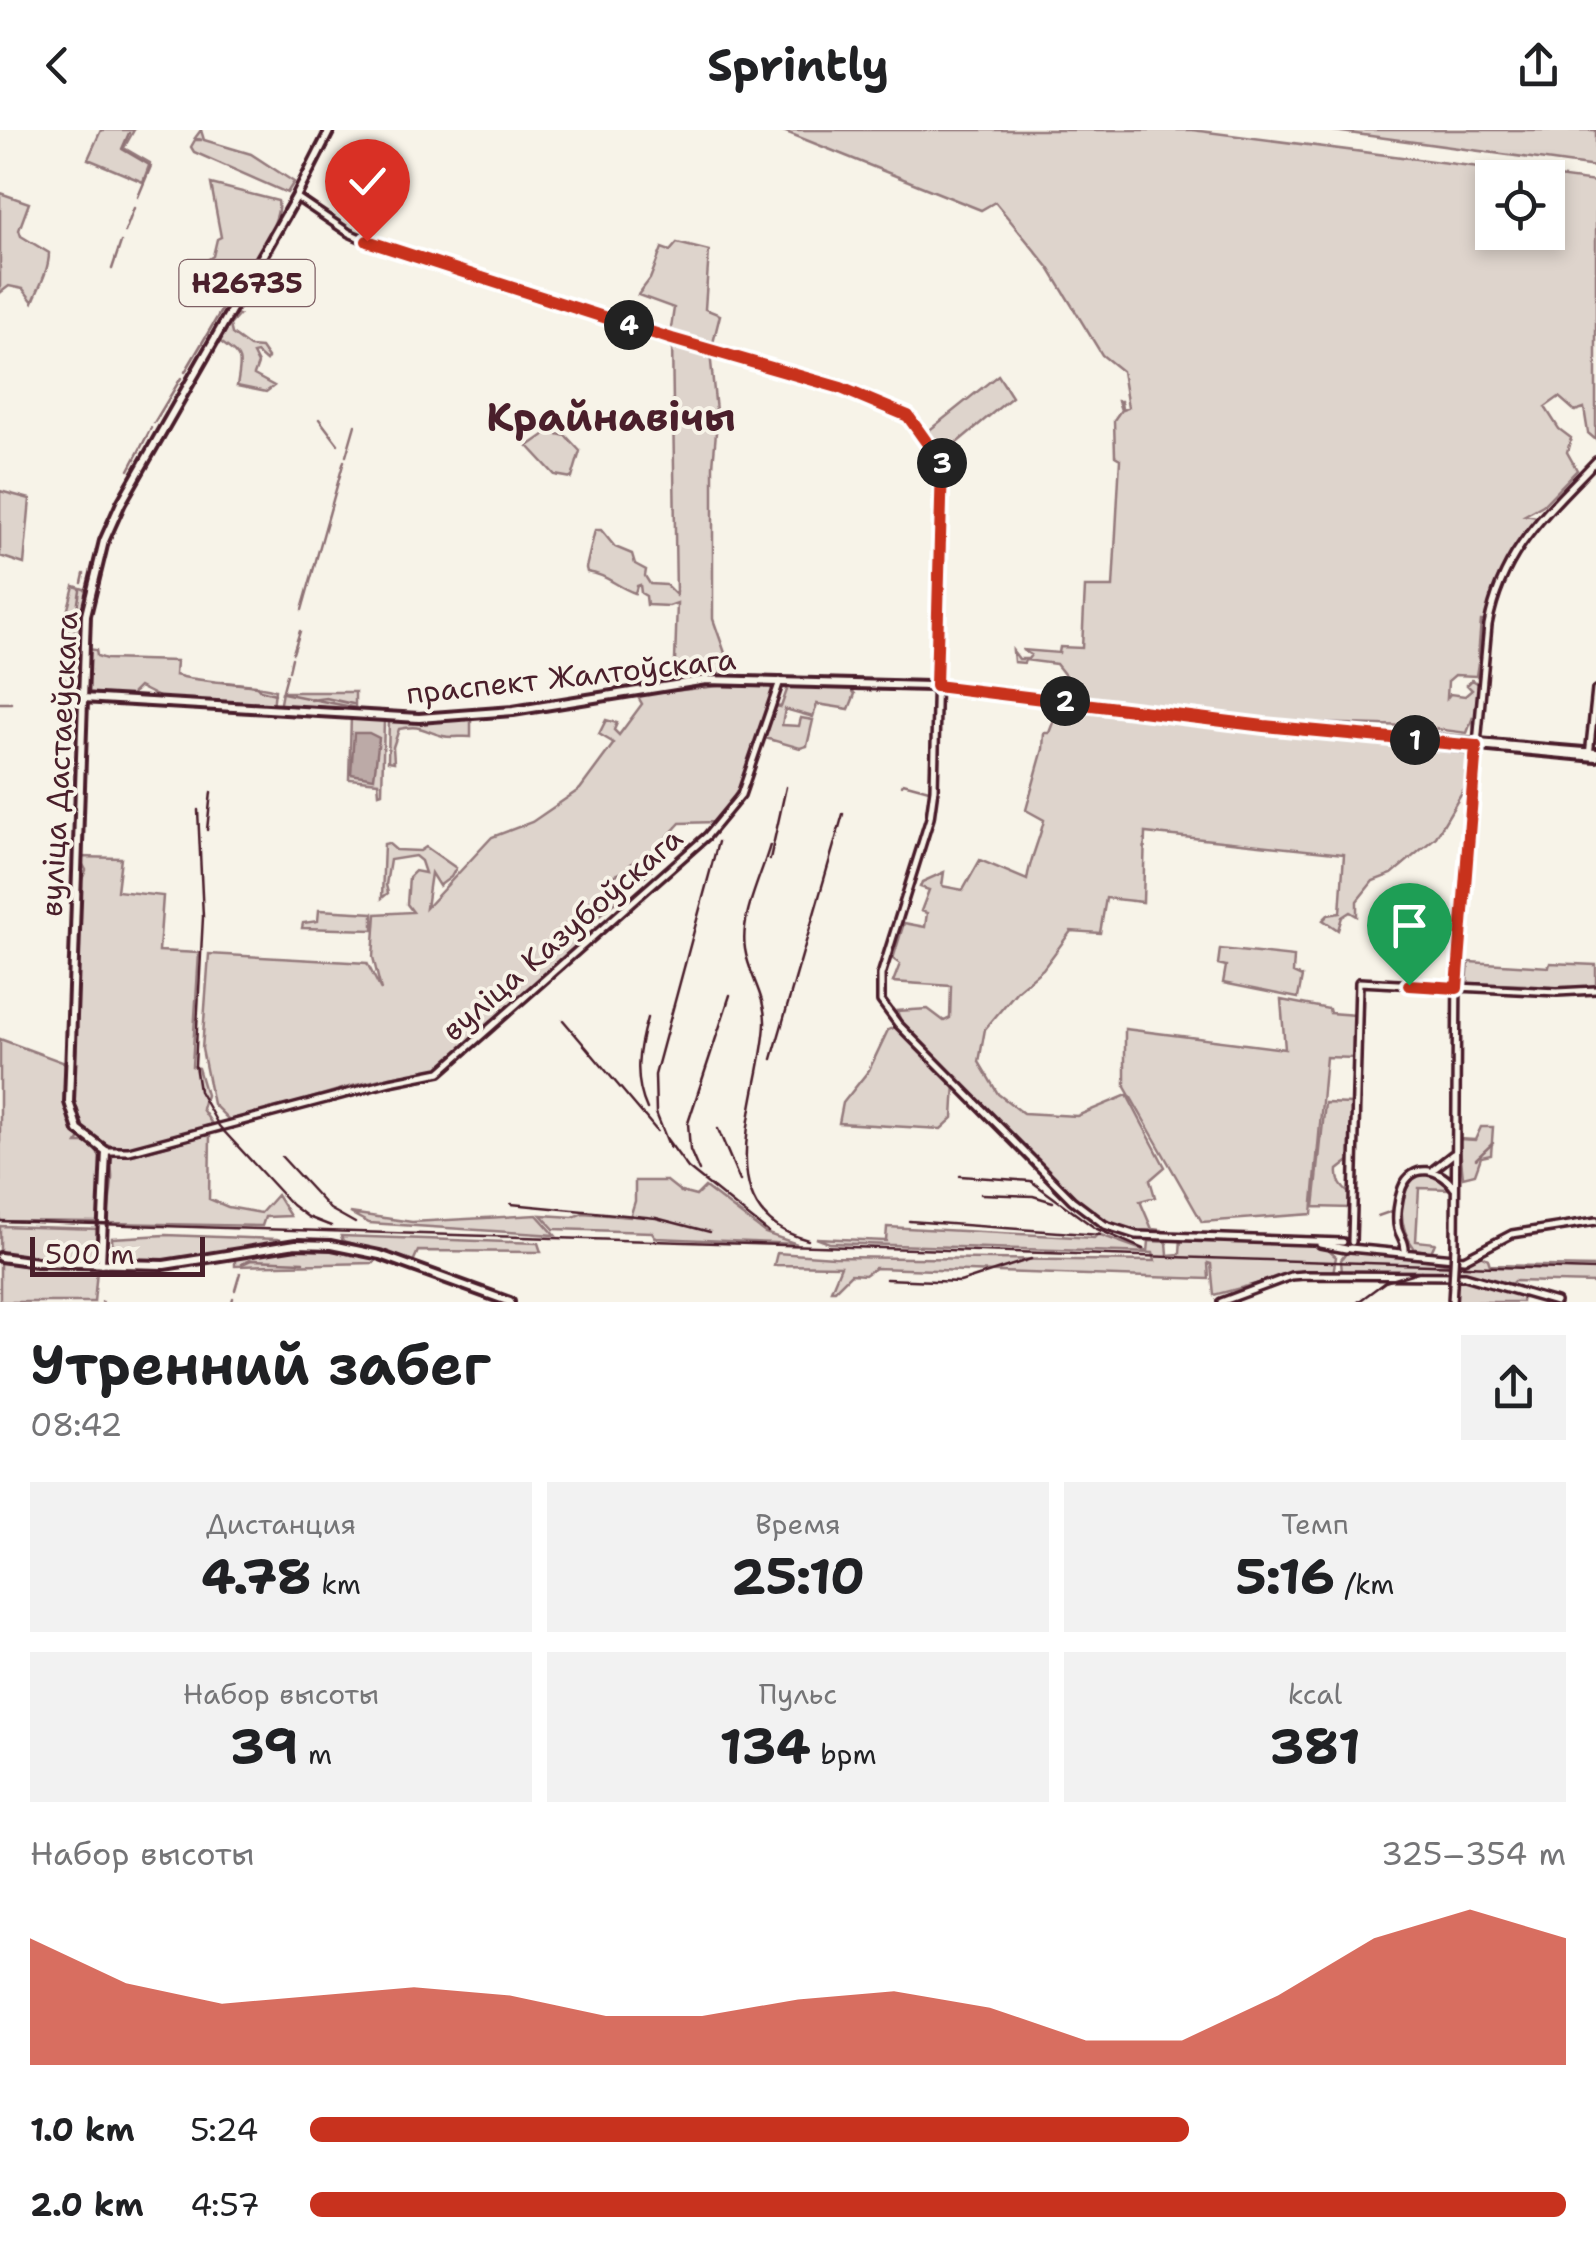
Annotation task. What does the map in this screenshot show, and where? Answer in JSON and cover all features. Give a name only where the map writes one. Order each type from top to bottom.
[{"type":"main road","name":"вуліца Дастаеўскага","points":[[106,1151],[78,1130],[69,1102],[85,622],[104,541],[126,494],[296,197],[330,130]]},
{"type":"main road","name":"праспект Жалтоўскага","points":[[82,698],[418,718],[501,712],[706,680],[936,686],[1264,726],[1593,755]]},
{"type":"main road","points":[[102,1264],[106,1151]]},
{"type":"main road","points":[[0,1258],[180,1264],[284,1245],[331,1244],[374,1252],[510,1302]]},
{"type":"street","points":[[296,197],[349,234],[367,241],[892,408],[911,419],[942,464],[932,806],[880,991],[885,1009],[1072,1200],[1105,1224],[1144,1235],[1348,1244],[1464,1260],[1512,1234],[1596,1222]]},
{"type":"street","points":[[1452,1302],[1457,988],[1488,625],[1502,580],[1533,526],[1596,461]]},
{"type":"street","name":"вуліца Казубоўскага","points":[[106,1151],[130,1151],[440,1072],[668,872],[729,812],[747,781],[780,681]]},
{"type":"street","points":[[1593,755],[1596,690]]},
{"type":"street","points":[[1348,1244],[1359,982],[1576,993],[1596,990]]},
{"type":"street","points":[[1405,1253],[1396,1225],[1400,1192],[1410,1176],[1431,1170],[1454,1153]]},
{"type":"street","points":[[1431,1170],[1445,1176],[1456,1190]]},
{"type":"street","points":[[1221,1302],[1305,1274],[1460,1275],[1490,1280],[1556,1302]]},
{"type":"street","points":[[1523,1302],[1525,1292]]},
{"type":"shaded area","points":[[101,130],[134,130],[124,148],[150,163],[143,182],[88,159]]},
{"type":"shaded area","points":[[201,130],[204,140],[251,154],[294,182],[287,193],[194,152],[191,147],[195,140],[202,140],[195,138]]},
{"type":"shaded area","points":[[781,130],[1192,130],[1475,166],[1475,250],[1565,250],[1565,178],[1596,182],[1596,440],[1588,433],[1584,408],[1575,411],[1559,397],[1545,407],[1559,429],[1571,438],[1567,452],[1577,470],[1543,505],[1525,515],[1537,517],[1586,468],[1516,547],[1490,601],[1480,655],[1482,626],[1486,621],[1481,621],[1478,657],[1482,660],[1481,676],[1478,678],[1478,663],[1476,676],[1455,675],[1448,681],[1447,698],[1450,694],[1465,696],[1472,690],[1467,685],[1472,680],[1479,684],[1474,730],[1473,717],[1467,733],[1412,726],[1244,721],[1076,701],[1075,688],[1056,664],[1014,662],[1013,651],[1019,659],[1028,659],[1031,655],[1022,650],[1059,653],[1060,647],[1082,648],[1085,587],[1113,587],[1120,459],[1115,456],[1114,420],[1121,410],[1118,401],[1122,410],[1128,408],[1122,371],[1102,355],[1049,268],[995,202],[981,210]]},
{"type":"shaded area","points":[[1327,130],[1596,130],[1596,167]]},
{"type":"shaded area","points":[[211,184],[278,201],[271,231],[240,282],[223,281],[205,262],[213,256],[221,237]]},
{"type":"shaded area","points":[[0,193],[29,203],[19,230],[21,236],[49,253],[46,272],[33,302],[23,289],[9,286],[0,293]]},
{"type":"shaded area","points":[[677,243],[709,251],[705,309],[720,315],[713,343],[670,335],[674,308],[638,295],[650,279],[662,248],[670,251]]},
{"type":"shaded area","points":[[233,313],[239,315],[230,325],[232,334],[250,347],[261,348],[268,358],[266,361],[253,354],[258,364],[254,375],[274,386],[266,392],[237,386],[238,358],[218,340]]},
{"type":"shaded area","points":[[672,341],[710,352],[717,421],[713,466],[713,619],[725,653],[726,678],[667,679],[675,661],[677,603],[647,605],[640,585],[635,593],[587,572],[586,568],[595,530],[601,530],[615,547],[632,554],[635,564],[646,570],[650,584],[666,585],[676,595]]},
{"type":"shaded area","points":[[998,375],[1012,397],[941,456],[927,432]]},
{"type":"shaded area","points":[[548,432],[566,436],[580,451],[572,478],[555,475],[528,446]]},
{"type":"shaded area","points":[[0,491],[30,499],[24,564],[0,556]]},
{"type":"shaded area","points":[[74,586],[87,590],[80,689],[65,687],[64,682],[66,616]]},
{"type":"shaded area","points":[[88,649],[96,650],[97,656],[106,659],[176,661],[175,675],[275,690],[273,708],[167,701],[139,687],[128,698],[84,695]]},
{"type":"shaded area","points":[[745,683],[770,686],[773,691],[745,776],[716,822],[680,823],[644,862],[651,871],[638,881],[631,875],[639,865],[634,861],[623,872],[608,878],[608,885],[556,933],[562,936],[607,894],[615,893],[618,901],[574,936],[582,944],[441,1070],[360,1084],[231,1122],[213,1104],[202,1049],[209,954],[367,963],[381,990],[373,957],[376,914],[413,912],[407,904],[409,877],[415,871],[425,873],[415,856],[390,860],[388,893],[382,898],[384,844],[396,850],[420,851],[426,847],[456,868],[439,886],[431,873],[426,908],[492,837],[532,822],[580,789],[614,743],[599,734],[606,720],[617,723],[614,730],[619,735],[642,704],[637,695]]},
{"type":"shaded area","points":[[788,687],[851,689],[855,694],[849,709],[817,704],[813,717],[785,709],[782,725],[799,726],[801,718],[813,720],[807,746],[800,748],[765,738],[775,706],[781,707]]},
{"type":"shaded area","points":[[282,692],[355,692],[355,713],[279,708]]},
{"type":"shaded area","points":[[1060,704],[1467,754],[1468,783],[1436,837],[1392,874],[1373,881],[1357,901],[1357,916],[1350,912],[1342,917],[1338,930],[1323,920],[1340,913],[1344,854],[1145,833],[1143,902],[1106,898],[1100,933],[1071,931],[1043,969],[1017,991],[985,1029],[979,1062],[998,1094],[1023,1113],[1077,1116],[1127,1095],[1165,1167],[1150,1180],[1155,1197],[1140,1201],[1152,1229],[1161,1230],[1159,1234],[1130,1232],[1088,1213],[902,1024],[897,1011],[928,1009],[944,1021],[950,1018],[951,986],[893,982],[900,964],[893,959],[904,923],[925,927],[927,913],[921,911],[929,890],[920,887],[922,882],[944,872],[942,886],[963,890],[980,860],[1027,880],[1044,820],[1026,810],[1044,733],[1049,733]]},
{"type":"shaded area","points":[[351,717],[384,720],[382,792],[379,793],[378,782],[349,779]]},
{"type":"shaded area","points":[[471,718],[471,737],[446,737],[418,728],[399,729],[393,747],[394,762],[388,761],[389,720]]},
{"type":"shaded area","points":[[354,733],[379,738],[374,778],[351,774]]},
{"type":"shaded area","points":[[79,857],[121,858],[117,891],[163,896],[159,951],[199,953],[192,1066],[198,1068],[206,1095],[202,1109],[212,1124],[160,1142],[120,1146],[87,1135],[77,1120],[72,1086],[73,1065],[77,1063],[73,1061],[79,886],[86,870]]},
{"type":"shaded area","points":[[319,910],[373,913],[373,930],[302,928],[303,923],[318,921]]},
{"type":"shaded area","points":[[1220,949],[1294,957],[1293,973],[1302,977],[1298,998],[1223,983],[1226,966],[1218,964]]},
{"type":"shaded area","points":[[1469,962],[1549,967],[1550,963],[1596,965],[1596,988],[1521,989],[1524,985],[1467,983]]},
{"type":"shaded area","points":[[1281,1000],[1329,1009],[1330,1013],[1355,1015],[1355,1058],[1326,1057],[1312,1214],[1202,1222],[1125,1087],[1125,1029],[1285,1049]]},
{"type":"shaded area","points":[[898,1026],[955,1083],[953,1118],[941,1129],[839,1123],[843,1103],[869,1070],[888,1030]]},
{"type":"shaded area","points":[[0,1039],[68,1064],[66,1100],[80,1138],[77,1143],[89,1143],[103,1160],[99,1222],[0,1221]]},
{"type":"shaded area","points":[[1325,1103],[1354,1107],[1352,1159],[1338,1170],[1340,1184],[1350,1194],[1351,1208],[1314,1207]]},
{"type":"shaded area","points":[[1481,1127],[1493,1127],[1491,1155],[1481,1157],[1475,1174],[1463,1177],[1459,1139],[1475,1140]]},
{"type":"shaded area","points":[[210,1134],[209,1199],[261,1213],[277,1195],[290,1216],[265,1217],[262,1226],[108,1223],[113,1155],[136,1154]]},
{"type":"shaded area","points":[[1420,1173],[1432,1173],[1450,1185],[1449,1189],[1419,1188],[1416,1241],[1435,1243],[1431,1252],[1415,1249],[1405,1230],[1402,1210],[1412,1181]]},
{"type":"shaded area","points":[[635,1181],[667,1181],[681,1192],[696,1196],[705,1187],[765,1233],[797,1244],[656,1238],[652,1232],[554,1229],[541,1215],[630,1217]]},
{"type":"shaded area","points":[[350,1213],[412,1222],[537,1215],[555,1235],[369,1223]]},
{"type":"shaded area","points":[[0,1226],[100,1229],[98,1258],[43,1256],[41,1260],[0,1252]]},
{"type":"shaded area","points":[[887,1227],[1094,1238],[1098,1234],[1148,1252],[1149,1241],[1167,1242],[1168,1255],[1180,1254],[1181,1238],[1316,1244],[1336,1257],[1333,1273],[1294,1274],[1214,1295],[1208,1263],[1209,1279],[875,1268],[865,1275],[851,1274],[835,1290],[831,1290],[841,1266],[774,1265],[777,1253],[1155,1261],[1153,1253],[829,1243],[816,1238],[886,1241]]},
{"type":"shaded area","points":[[165,1235],[285,1241],[172,1259],[119,1260],[113,1255],[112,1238]]},
{"type":"shaded area","points":[[341,1236],[538,1243],[541,1252],[418,1251],[413,1262],[343,1241]]},
{"type":"shaded area","points":[[296,1247],[337,1248],[376,1258],[374,1263],[235,1266],[235,1257]]},
{"type":"shaded area","points":[[1347,1252],[1375,1252],[1445,1263],[1449,1265],[1449,1274],[1342,1274],[1341,1260]]},
{"type":"shaded area","points":[[1480,1255],[1490,1265],[1596,1267],[1596,1283],[1511,1284],[1458,1273],[1458,1262]]},
{"type":"shaded area","points":[[0,1262],[94,1268],[94,1302],[0,1302]]},
{"type":"shaded area","points":[[1458,1277],[1483,1280],[1523,1295],[1522,1302],[1456,1302]]},
{"type":"waterway","points":[[129,133],[122,149],[151,166],[138,197]]},
{"type":"waterway","points":[[125,232],[134,208]]},
{"type":"waterway","points":[[112,269],[121,242]]},
{"type":"waterway","points":[[228,302],[238,284]]},
{"type":"waterway","points":[[185,372],[222,309]]},
{"type":"waterway","points":[[154,423],[181,378]]},
{"type":"waterway","points":[[319,419],[338,444]]},
{"type":"waterway","points":[[346,456],[355,425]]},
{"type":"waterway","points":[[129,470],[151,428]]},
{"type":"waterway","points":[[302,610],[344,461]]},
{"type":"waterway","points":[[82,583],[84,574]]},
{"type":"waterway","points":[[72,681],[73,634],[80,590]]},
{"type":"waterway","points":[[293,653],[300,631]]},
{"type":"waterway","points":[[289,671],[292,658]]},
{"type":"waterway","points":[[283,690],[287,675]]},
{"type":"waterway","points":[[223,682],[256,685],[275,694]]},
{"type":"waterway","points":[[283,693],[356,708]]},
{"type":"waterway","points":[[311,700],[326,698],[353,704]]},
{"type":"waterway","points":[[0,703],[11,703]]},
{"type":"waterway","points":[[74,792],[75,761]]},
{"type":"waterway","points":[[902,785],[929,790]]},
{"type":"waterway","points":[[1476,1159],[1493,1143]]},
{"type":"waterway","points":[[1396,1202],[1400,1181]]},
{"type":"waterway","points":[[1378,1216],[1395,1210]]},
{"type":"waterway","points":[[242,1264],[251,1260],[303,1262]]},
{"type":"waterway","points":[[235,1290],[240,1273]]},
{"type":"waterway","points":[[232,1302],[233,1298]]},
{"type":"railway","points":[[770,859],[786,787]]},
{"type":"railway","points":[[207,830],[211,792]]},
{"type":"railway","points":[[198,810],[203,917],[195,1065],[199,1091],[219,1126],[292,1205],[331,1226]]},
{"type":"railway","points":[[772,1059],[843,814]]},
{"type":"railway","points":[[670,1148],[656,1113],[655,1075],[718,842]]},
{"type":"railway","points":[[770,845],[748,910],[744,936],[765,1024],[746,1148],[747,1178],[757,1205],[776,1226],[808,1240]]},
{"type":"railway","points":[[699,1171],[690,1150],[688,1123],[730,995]]},
{"type":"railway","points":[[647,1018],[638,1064],[647,1109]]},
{"type":"railway","points":[[563,1020],[657,1131]]},
{"type":"railway","points":[[718,1129],[740,1181]]},
{"type":"railway","points":[[666,1138],[688,1168],[768,1232]]},
{"type":"railway","points":[[282,1157],[330,1209],[355,1223]]},
{"type":"railway","points":[[960,1176],[1031,1181],[1095,1228],[1143,1249]]},
{"type":"railway","points":[[981,1194],[1033,1196],[1053,1202]]},
{"type":"railway","points":[[511,1204],[656,1218],[710,1232]]},
{"type":"railway","points":[[0,1221],[1596,1270]]},
{"type":"railway","points":[[909,1221],[1100,1235]]},
{"type":"railway","points":[[886,1279],[960,1282],[1031,1259]]},
{"type":"railway","points":[[1358,1302],[1385,1282],[1421,1271]]},
{"type":"district","name":"Крайнавічы","points":[[611,417]]},
{"type":"route","points":[[367,241],[672,339],[841,388],[908,416],[942,464],[936,686],[1264,726],[1476,746],[1457,988],[1409,985]]}]
